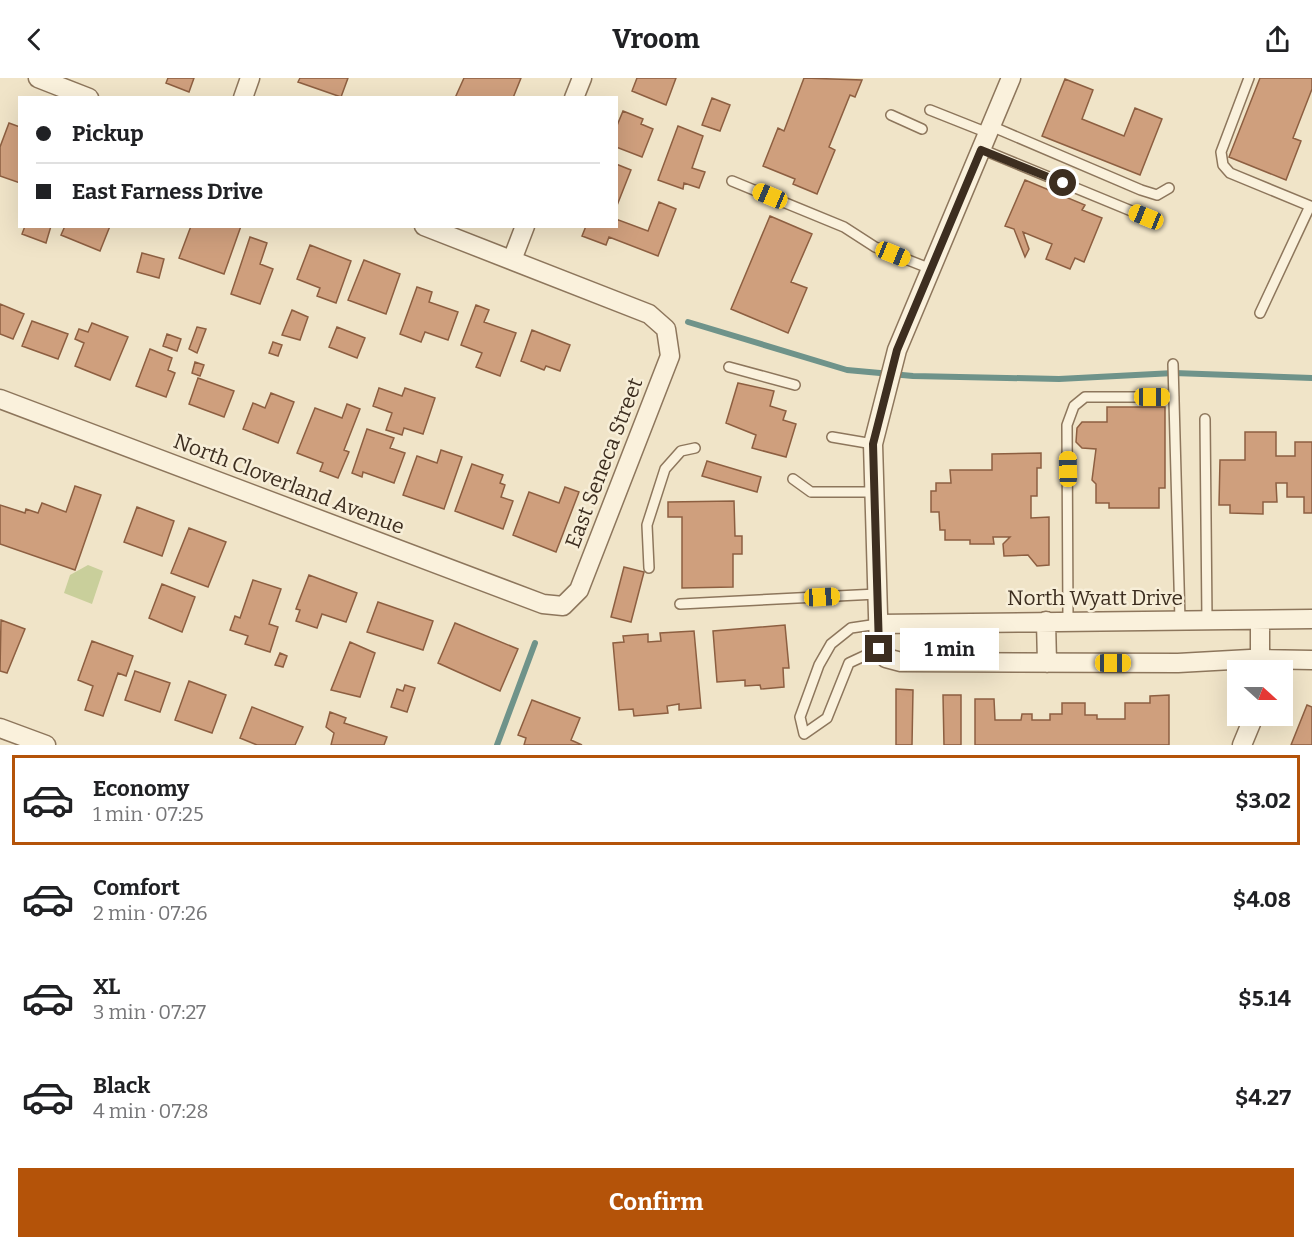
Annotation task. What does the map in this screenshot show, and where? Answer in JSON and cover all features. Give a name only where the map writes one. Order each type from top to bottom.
[{"type":"street","points":[[38,78],[84,96]]},
{"type":"street","points":[[244,96],[250,78]]},
{"type":"street","points":[[575,96],[582,78]]},
{"type":"street","points":[[1011,78],[897,350],[873,444],[879,649],[886,658],[901,662],[1227,664]]},
{"type":"street","points":[[429,228],[512,260],[524,228]]},
{"type":"street","name":"East Seneca Street","points":[[512,260],[649,314],[666,329],[670,356],[579,590],[562,606]]},
{"type":"street","name":"North Cloverland Avenue","points":[[0,399],[543,604],[562,606]]},
{"type":"street","points":[[1260,620],[1260,660]]},
{"type":"street","name":"North Wyatt Drive","points":[[878,624],[1312,620]]},
{"type":"street","points":[[1046,621],[1047,663]]},
{"type":"street","points":[[1293,662],[1312,660]]},
{"type":"street","points":[[1242,745],[1250,726]]},
{"type":"street","points":[[0,728],[46,745]]},
{"type":"lane","points":[[1249,78],[1221,152],[1223,165],[1230,173],[1311,206],[1260,313]]},
{"type":"lane","points":[[930,110],[1146,217]]},
{"type":"lane","points":[[891,115],[922,129]]},
{"type":"lane","points":[[986,136],[1157,195],[1169,188]]},
{"type":"lane","points":[[732,181],[844,227],[874,247],[931,269]]},
{"type":"lane","points":[[1173,364],[1180,620]]},
{"type":"lane","points":[[729,367],[795,385]]},
{"type":"lane","points":[[1068,621],[1067,424],[1074,406],[1085,397],[1174,397]]},
{"type":"lane","points":[[1205,419],[1207,620]]},
{"type":"lane","points":[[832,437],[873,444]]},
{"type":"lane","points":[[649,568],[647,525],[665,469],[681,451],[695,448]]},
{"type":"lane","points":[[792,478],[811,492],[831,494],[874,492]]},
{"type":"lane","points":[[680,604],[877,594]]},
{"type":"lane","points":[[878,624],[851,628],[831,644],[819,665],[800,717],[804,734],[827,718],[849,663],[879,649]]},
{"type":"green space","points":[[88,565],[103,571],[92,604],[64,593],[70,575]]},
{"type":"building","points":[[168,78],[194,78],[189,92],[166,83]]},
{"type":"building","points":[[300,78],[348,78],[341,96],[298,82]]},
{"type":"building","points":[[464,78],[521,78],[514,96],[456,96]]},
{"type":"building","points":[[637,78],[676,78],[666,105],[632,91]]},
{"type":"building","points":[[804,78],[862,80],[855,97],[850,95],[829,147],[835,150],[817,194],[793,184],[795,179],[763,166],[778,128],[784,131]]},
{"type":"building","points":[[1260,78],[1312,78],[1312,89],[1293,138],[1301,141],[1286,180],[1229,157]]},
{"type":"building","points":[[1065,79],[1093,90],[1082,119],[1124,136],[1135,108],[1162,119],[1140,175],[1042,136]]},
{"type":"building","points":[[712,98],[730,105],[720,131],[702,125]]},
{"type":"building","points":[[623,111],[643,119],[641,124],[653,129],[642,157],[618,148],[618,123]]},
{"type":"building","points":[[9,123],[18,126],[18,182],[0,176],[0,147]]},
{"type":"building","points":[[678,126],[703,136],[692,168],[705,172],[699,188],[684,183],[683,189],[658,180]]},
{"type":"building","points":[[618,165],[631,170],[618,203]]},
{"type":"building","points":[[1025,180],[1085,205],[1082,210],[1102,218],[1084,262],[1075,258],[1070,269],[1046,259],[1052,244],[1023,232],[1029,249],[1025,257],[1014,229],[1005,226]]},
{"type":"building","points":[[659,202],[676,209],[658,256],[609,237],[606,245],[582,236],[585,228],[618,228],[618,220],[648,231]]},
{"type":"building","points":[[770,216],[812,234],[791,282],[807,288],[788,333],[731,309]]},
{"type":"building","points":[[24,228],[50,228],[46,243],[22,234]]},
{"type":"building","points":[[64,228],[109,228],[100,251],[61,235]]},
{"type":"building","points":[[190,228],[240,228],[224,274],[179,258]]},
{"type":"building","points":[[250,237],[267,243],[260,264],[273,269],[260,304],[231,294]]},
{"type":"building","points":[[310,245],[351,261],[336,303],[317,296],[320,288],[297,279]]},
{"type":"building","points":[[142,253],[164,259],[159,278],[137,272]]},
{"type":"building","points":[[364,260],[400,274],[386,314],[348,300]]},
{"type":"building","points":[[417,287],[432,292],[429,302],[458,312],[448,340],[425,332],[421,342],[400,334]]},
{"type":"building","points":[[0,304],[24,314],[13,339],[0,334]]},
{"type":"building","points":[[476,305],[489,310],[484,322],[516,333],[500,376],[476,367],[482,353],[461,345]]},
{"type":"building","points":[[292,310],[308,317],[300,340],[282,335]]},
{"type":"building","points":[[32,321],[68,334],[58,359],[22,346]]},
{"type":"building","points":[[92,323],[128,337],[110,380],[75,366],[84,343],[75,339],[79,329],[88,332]]},
{"type":"building","points":[[197,327],[206,329],[197,353],[189,349]]},
{"type":"building","points":[[337,327],[365,338],[357,358],[329,347]]},
{"type":"building","points":[[532,330],[570,345],[560,371],[546,366],[544,370],[521,361]]},
{"type":"building","points":[[167,334],[181,339],[177,351],[163,346]]},
{"type":"building","points":[[273,342],[282,345],[278,356],[269,353]]},
{"type":"building","points":[[150,349],[172,358],[168,370],[175,373],[166,397],[136,386]]},
{"type":"building","points":[[195,362],[204,365],[200,376],[192,373]]},
{"type":"building","points":[[198,378],[234,391],[224,417],[189,404]]},
{"type":"building","points":[[738,383],[774,391],[770,406],[786,411],[783,420],[796,424],[786,457],[752,448],[756,435],[726,423]]},
{"type":"building","points":[[379,388],[402,396],[405,388],[435,398],[423,434],[404,428],[402,435],[386,430],[392,413],[373,406]]},
{"type":"building","points":[[271,393],[294,402],[278,443],[243,429],[253,403],[265,408]]},
{"type":"building","points":[[347,404],[360,409],[344,450],[349,452],[338,478],[320,471],[323,463],[297,453],[315,408],[342,418]]},
{"type":"building","points":[[1107,407],[1165,407],[1165,488],[1159,488],[1159,508],[1109,508],[1109,503],[1096,503],[1096,484],[1092,480],[1096,449],[1082,448],[1076,442],[1077,428],[1082,422],[1107,422]]},
{"type":"building","points":[[367,429],[394,438],[390,448],[405,453],[394,483],[363,472],[362,477],[352,473]]},
{"type":"building","points":[[1245,432],[1276,432],[1276,456],[1295,456],[1295,442],[1312,442],[1312,513],[1304,513],[1304,497],[1287,497],[1287,483],[1276,483],[1277,502],[1263,502],[1263,514],[1230,513],[1230,505],[1219,505],[1220,460],[1245,460]]},
{"type":"building","points":[[441,450],[462,457],[444,509],[403,495],[417,456],[437,463]]},
{"type":"building","points":[[1041,453],[1041,468],[1037,468],[1037,496],[1031,496],[1031,518],[1049,517],[1049,565],[1037,566],[1028,555],[1004,556],[1003,544],[1010,537],[993,537],[994,544],[970,544],[970,540],[945,540],[945,530],[940,530],[939,512],[931,512],[931,491],[936,491],[936,483],[951,483],[950,470],[992,470],[992,454]]},
{"type":"building","points":[[707,461],[761,477],[757,492],[702,476]]},
{"type":"building","points":[[472,464],[503,475],[500,483],[505,485],[501,497],[513,501],[503,529],[455,511]]},
{"type":"building","points":[[75,486],[101,495],[75,570],[0,544],[0,505],[25,513],[26,509],[38,513],[42,503],[66,512]]},
{"type":"building","points":[[565,487],[579,492],[556,552],[513,535],[529,492],[559,503]]},
{"type":"building","points":[[734,501],[735,536],[742,536],[742,554],[733,554],[733,587],[682,588],[682,517],[668,517],[668,502]]},
{"type":"building","points":[[137,507],[174,521],[162,556],[124,542]]},
{"type":"building","points":[[189,528],[226,542],[208,587],[171,573]]},
{"type":"building","points":[[624,567],[644,572],[631,622],[611,617]]},
{"type":"building","points":[[309,575],[357,593],[346,622],[322,614],[317,628],[296,621],[300,610],[296,609]]},
{"type":"building","points":[[253,580],[281,589],[269,624],[278,627],[270,652],[245,644],[248,636],[230,630],[235,616],[240,618]]},
{"type":"building","points":[[162,584],[195,597],[182,632],[149,618]]},
{"type":"building","points":[[378,602],[433,621],[423,650],[367,632]]},
{"type":"building","points":[[1,620],[25,629],[7,673],[0,671]]},
{"type":"building","points":[[455,623],[518,649],[500,691],[438,663]]},
{"type":"building","points":[[785,625],[789,668],[783,668],[784,687],[761,689],[760,685],[745,686],[745,680],[717,682],[713,631]]},
{"type":"building","points":[[694,631],[701,708],[679,710],[679,704],[667,706],[668,713],[634,716],[633,709],[619,710],[613,643],[624,642],[623,636],[648,634],[648,642],[661,641],[660,633]]},
{"type":"building","points":[[92,641],[133,656],[126,676],[118,673],[103,716],[85,710],[93,686],[78,680]]},
{"type":"building","points":[[350,642],[375,653],[360,697],[331,690]]},
{"type":"building","points":[[280,653],[287,656],[283,667],[275,665]]},
{"type":"building","points":[[135,671],[170,683],[160,712],[125,700]]},
{"type":"building","points":[[189,681],[226,695],[212,733],[175,720]]},
{"type":"building","points":[[405,685],[415,688],[407,712],[391,707],[397,689],[403,691]]},
{"type":"building","points":[[896,689],[913,690],[912,745],[896,745]]},
{"type":"building","points":[[943,695],[961,695],[961,745],[944,745]]},
{"type":"building","points":[[1169,695],[1169,745],[975,745],[975,699],[994,699],[995,720],[1021,720],[1022,714],[1032,714],[1032,720],[1050,720],[1050,714],[1062,714],[1062,703],[1085,703],[1085,715],[1097,715],[1097,719],[1125,719],[1125,703],[1150,703],[1150,696]]},
{"type":"building","points":[[532,700],[580,718],[571,740],[582,745],[524,745],[526,738],[518,735]]},
{"type":"building","points":[[1307,705],[1312,707],[1312,745],[1291,745]]},
{"type":"building","points":[[252,707],[303,727],[295,745],[257,745],[240,738]]},
{"type":"building","points":[[330,712],[346,718],[344,723],[387,737],[384,745],[331,745],[334,733],[326,727]]},
{"type":"waterway","points":[[688,322],[847,370],[913,376],[1059,379],[1174,373],[1312,378]]},
{"type":"waterway","points":[[497,745],[535,643]]},
{"type":"route","points":[[879,649],[873,444],[897,350],[981,150],[1063,183]]}]
